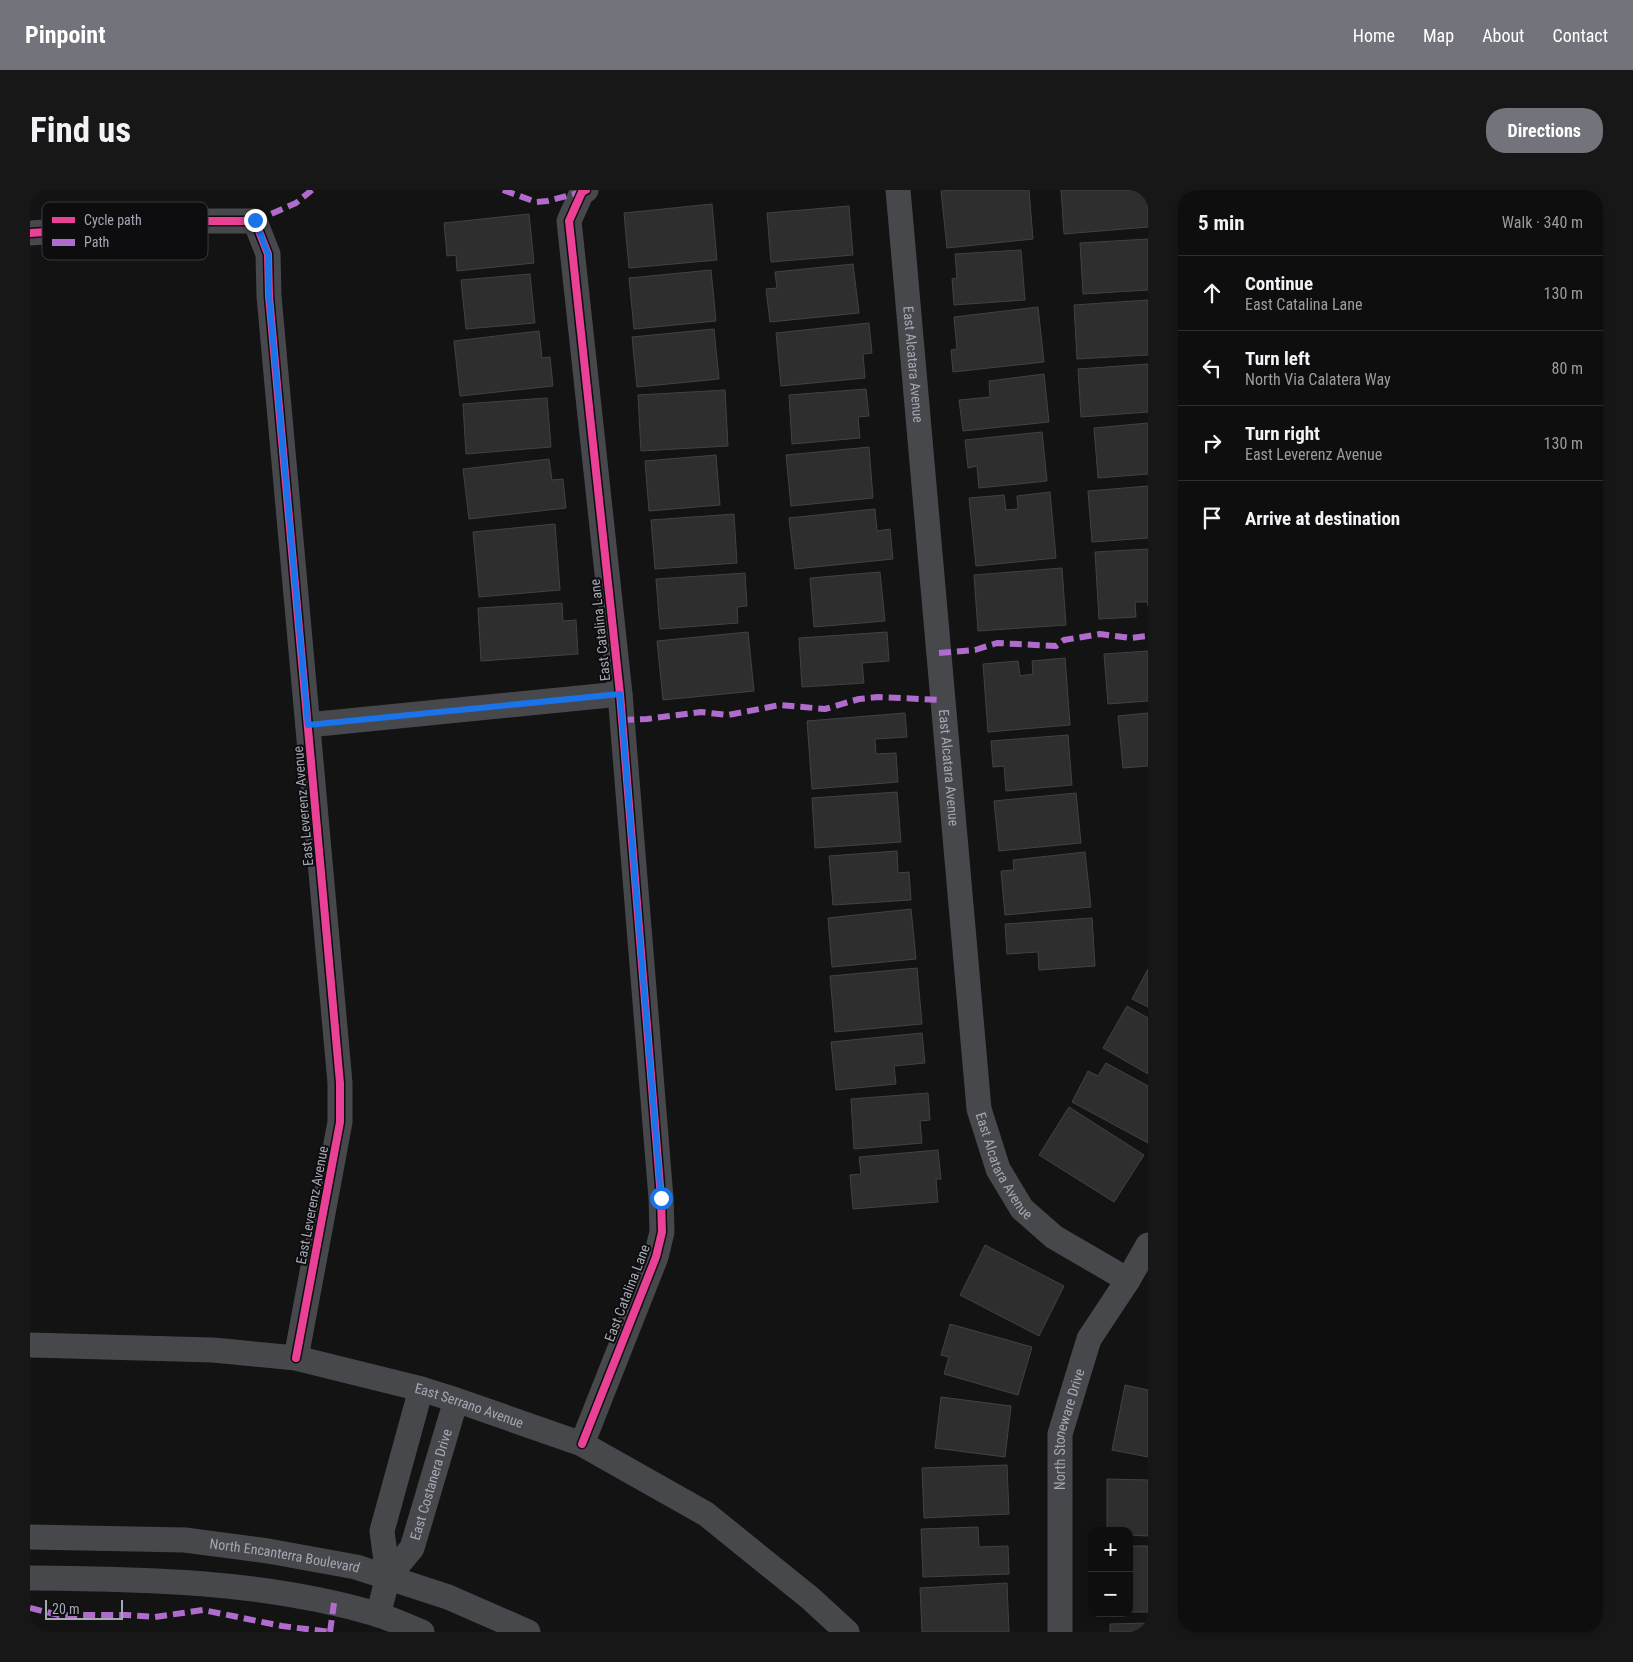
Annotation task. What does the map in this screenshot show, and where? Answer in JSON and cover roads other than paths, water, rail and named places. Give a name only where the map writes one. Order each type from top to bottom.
[{"type":"street","name":"East Alcatara Avenue","points":[[898,190],[978,1109],[998,1169],[1022,1209],[1054,1237],[1128,1280]]},
{"type":"street","name":"East Catalina Lane","points":[[582,1444],[656,1257],[662,1232],[620,694],[569,221],[584,191]]},
{"type":"street","name":"East Leverenz Avenue","points":[[208,220],[255,220],[268,254],[269,296],[340,1083],[340,1122],[296,1358]]},
{"type":"street","points":[[308,725],[620,694]]},
{"type":"street","name":"North Stoneware Drive","points":[[1060,1632],[1060,1434],[1089,1339],[1128,1280],[1148,1245]]},
{"type":"street","name":"East Serrano Avenue","points":[[30,1344],[213,1350],[296,1358],[421,1389],[582,1444],[706,1514],[810,1598],[846,1632]]},
{"type":"street","points":[[378,1615],[388,1577],[382,1532],[421,1389]]},
{"type":"street","name":"East Costanera Drive","points":[[388,1577],[412,1548],[456,1400]]},
{"type":"street","name":"North Encanterra Boulevard","points":[[30,1537],[185,1540],[268,1551],[356,1567],[448,1597],[528,1632]]},
{"type":"street","points":[[30,1578],[131,1579],[222,1586],[303,1596],[378,1615],[422,1632]]}]
